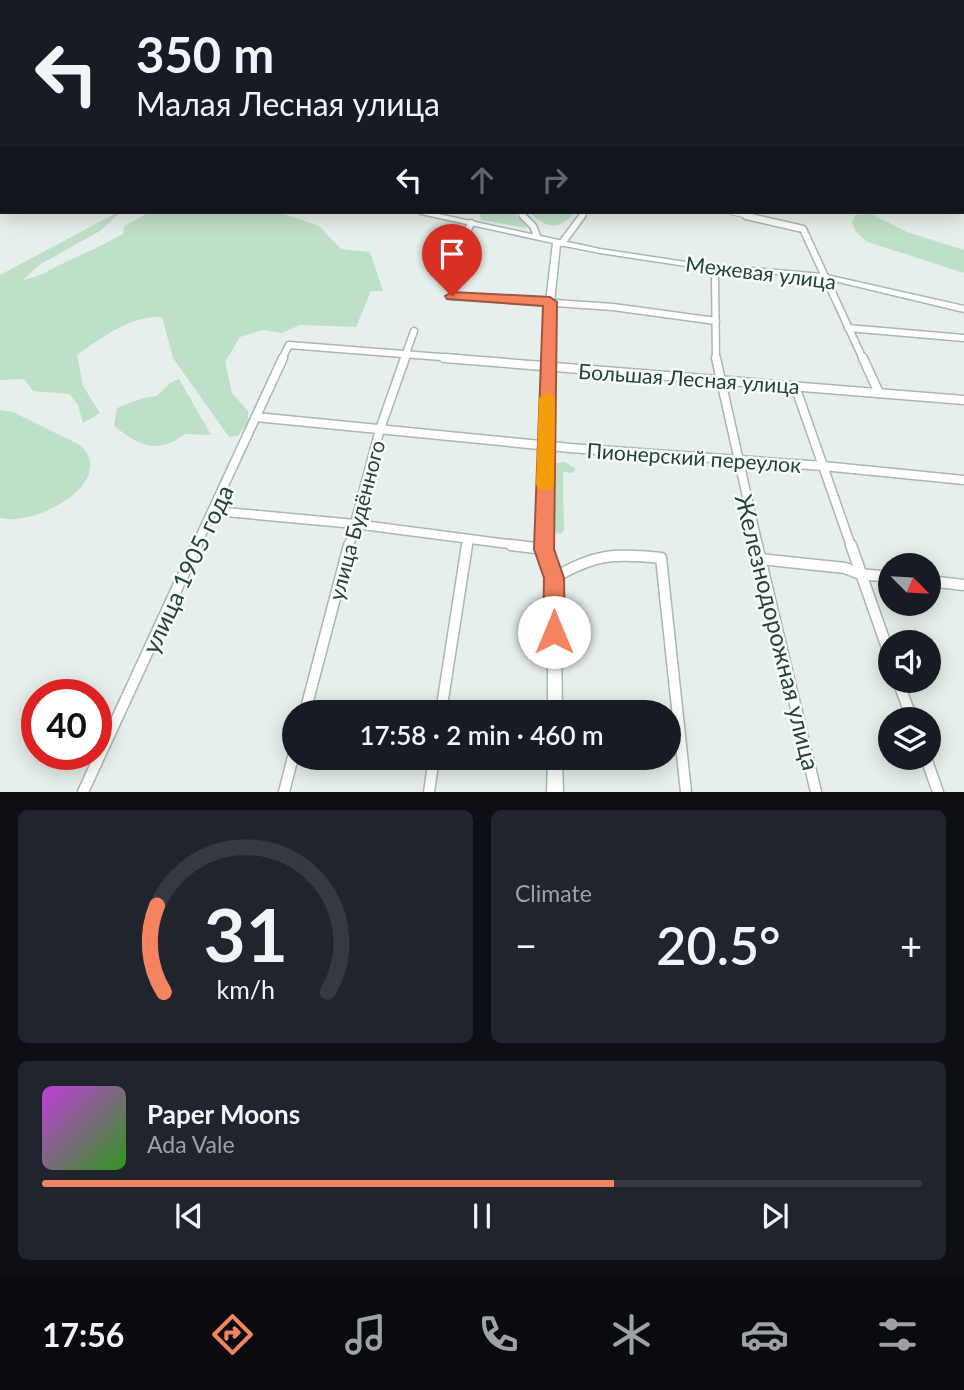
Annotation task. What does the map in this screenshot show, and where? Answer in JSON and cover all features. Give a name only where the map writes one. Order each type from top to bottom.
[{"type":"street","name":"Межевая улица","points":[[430,214],[600,251],[711,266],[822,276],[964,309]]},
{"type":"street","points":[[521,214],[533,226],[537,236]]},
{"type":"street","points":[[555,700],[554,578],[544,549],[550,302],[553,254],[583,214]]},
{"type":"street","points":[[742,214],[799,226],[879,393]]},
{"type":"street","points":[[459,249],[471,223]]},
{"type":"street","name":"Железнодорожная улица","points":[[711,266],[715,277],[714,338],[718,378],[816,792]]},
{"type":"street","points":[[452,296],[550,302],[716,321]]},
{"type":"street","points":[[848,328],[964,338]]},
{"type":"street","name":"улица Будённого","points":[[308,700],[380,429],[414,331]]},
{"type":"street","name":"Большая Лесная улица","points":[[289,345],[406,357],[718,378],[964,400]]},
{"type":"street","name":"улица 1905 года","points":[[83,792],[215,511],[289,345]]},
{"type":"street","points":[[795,386],[880,630]]},
{"type":"street","name":"Пионерский переулок","points":[[256,417],[964,480]]},
{"type":"street","points":[[215,511],[355,524],[544,549]]},
{"type":"street","points":[[443,700],[468,540]]},
{"type":"street","points":[[554,578],[581,560],[602,553],[661,558],[686,792]]},
{"type":"street","points":[[760,559],[845,568],[860,574],[878,576]]},
{"type":"street","points":[[942,582],[964,585]]},
{"type":"street","points":[[284,792],[290,770]]},
{"type":"street","points":[[429,792],[432,770]]},
{"type":"street","points":[[555,770],[555,792]]},
{"type":"street","points":[[930,770],[938,792]]},
{"type":"green space","points":[[114,214],[119,214],[100,231],[39,265],[23,280],[41,275],[116,238],[123,234],[124,226],[146,214],[284,214],[319,226],[341,249],[370,252],[383,291],[371,291],[356,327],[300,325],[281,333],[263,330],[240,337],[225,362],[232,393],[248,411],[248,422],[238,436],[229,437],[173,358],[162,317],[150,317],[128,324],[77,355],[83,386],[100,413],[83,423],[78,405],[70,394],[33,391],[24,379],[0,380],[0,275]]},
{"type":"green space","points":[[480,214],[516,214],[527,228],[481,220]]},
{"type":"green space","points":[[532,214],[573,214],[558,225],[542,222]]},
{"type":"green space","points":[[871,214],[907,232],[964,250],[964,273],[868,242],[856,232],[852,222],[855,215]]},
{"type":"green space","points":[[179,379],[211,435],[185,434],[175,441],[157,446],[140,443],[114,426],[117,408],[143,398],[157,396],[170,383]]},
{"type":"green space","points":[[0,410],[13,412],[80,445],[89,459],[89,473],[82,486],[52,508],[16,519],[0,518]]},
{"type":"green space","points":[[565,462],[576,469],[572,473],[563,472],[564,530],[561,534],[554,532],[554,470],[556,463]]},
{"type":"slow traffic","points":[[545,484],[547,398]]},
{"type":"route","points":[[452,296],[550,302],[544,549],[554,578],[554,632]]}]
